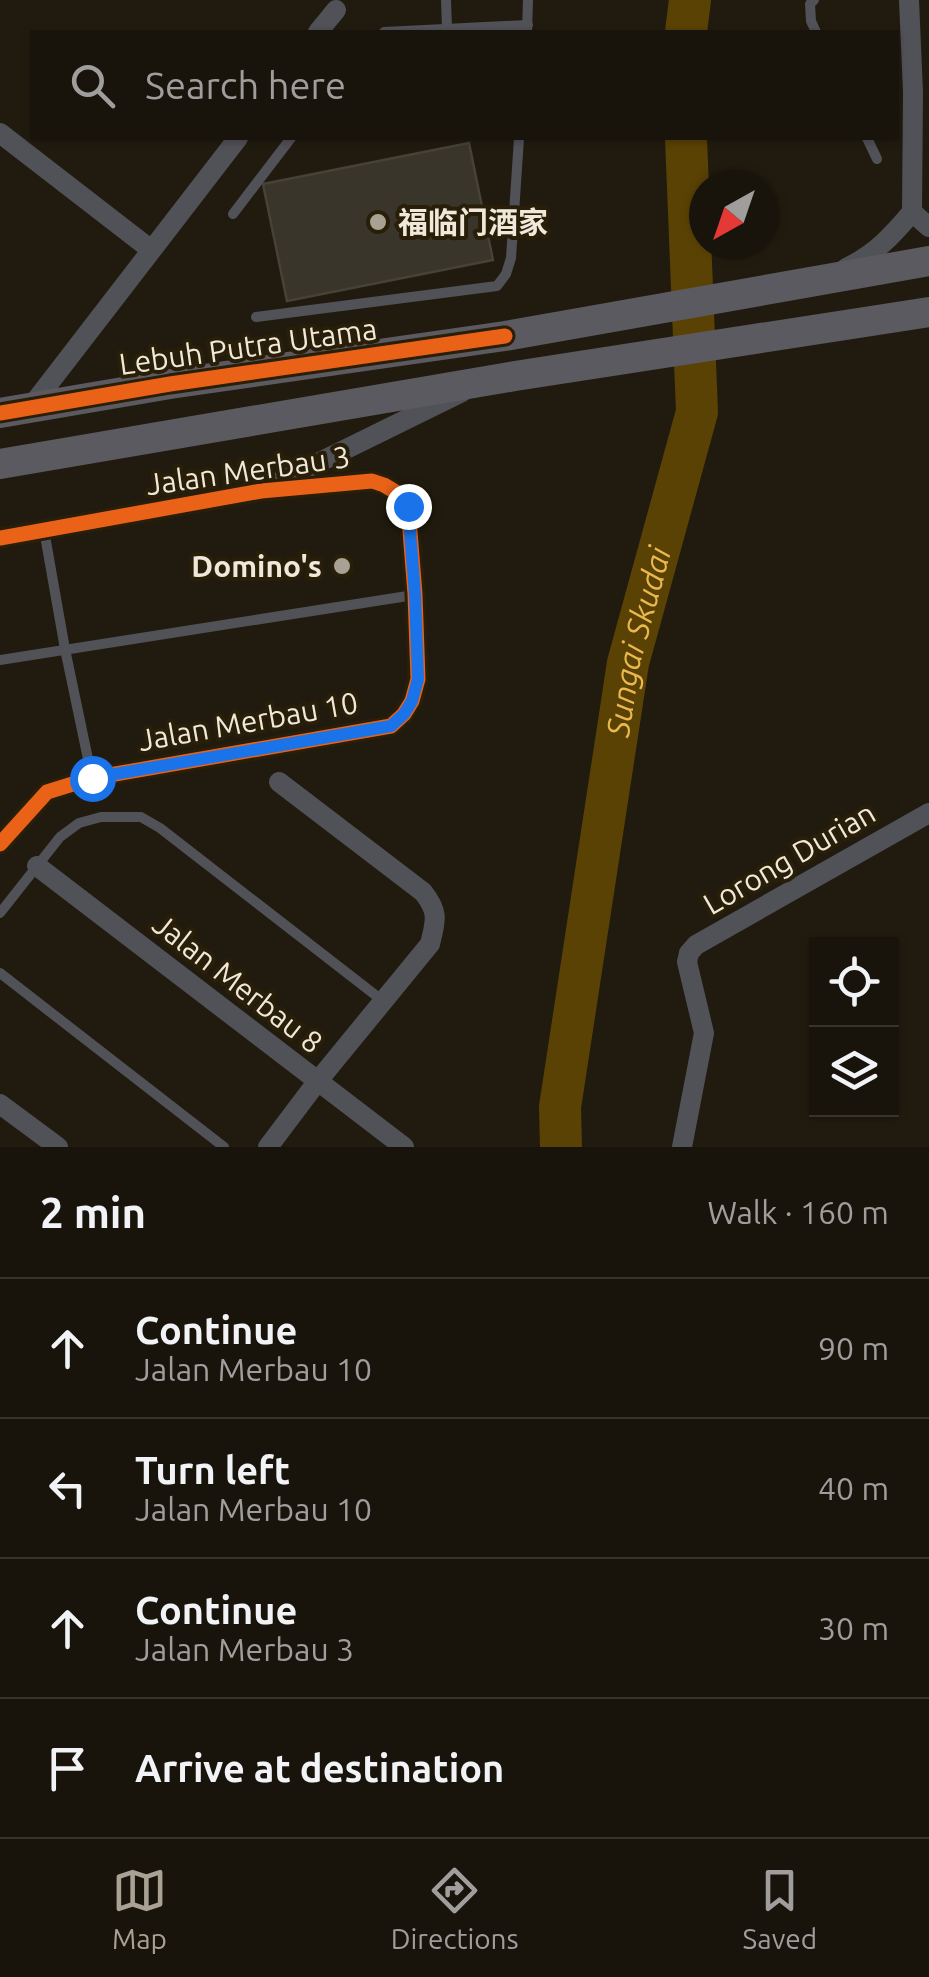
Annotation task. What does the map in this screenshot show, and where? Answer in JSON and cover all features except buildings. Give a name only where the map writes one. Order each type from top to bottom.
[{"type":"main road","name":"Lebuh Putra Utama","points":[[15,410],[505,336],[929,262]]},
{"type":"main road","points":[[0,464],[515,376],[929,312]]},
{"type":"street","points":[[812,284],[864,260],[888,241],[912,212],[914,92],[909,0]]},
{"type":"street","points":[[320,30],[336,10]]},
{"type":"street","points":[[0,134],[150,250]]},
{"type":"street","points":[[15,410],[236,140]]},
{"type":"street","points":[[912,212],[929,227]]},
{"type":"street","points":[[261,491],[482,383]]},
{"type":"street","name":"Jalan Merbau 3","points":[[0,538],[261,491],[372,481],[398,494],[408,506],[415,594]]},
{"type":"street","name":"Jalan Merbau 10","points":[[0,844],[48,792],[92,778],[391,726],[412,701],[418,679],[415,594]]},
{"type":"street","points":[[268,1147],[430,944],[435,923],[433,904],[423,892],[279,782]]},
{"type":"street","name":"Lorong Durian","points":[[682,1147],[704,1033],[687,962],[690,953],[696,946],[929,814]]},
{"type":"street","name":"Jalan Merbau 8","points":[[37,866],[404,1147]]},
{"type":"street","points":[[0,1104],[58,1147]]},
{"type":"lane","points":[[446,0],[447,28]]},
{"type":"lane","points":[[416,30],[527,29],[528,0]]},
{"type":"lane","points":[[814,0],[810,4],[815,30]]},
{"type":"lane","points":[[233,214],[289,140]]},
{"type":"lane","points":[[256,317],[497,286],[511,258],[519,140]]},
{"type":"lane","points":[[868,140],[877,159]]},
{"type":"lane","points":[[44,530],[92,778]]},
{"type":"lane","points":[[0,660],[415,594]]},
{"type":"lane","points":[[0,914],[60,837],[79,824],[101,818],[141,817],[384,1001]]},
{"type":"lane","points":[[0,973],[224,1147]]},
{"type":"waterway","name":"Sungai Skudai","points":[[686,30],[690,0]]},
{"type":"waterway","name":"Sungai Skudai","points":[[561,1147],[560,1107],[628,663],[697,412],[686,140]]},
{"type":"cycle path","points":[[0,413],[170,384],[505,336]]},
{"type":"cycle path","points":[[0,538],[261,491],[372,481],[384,485],[399,494],[408,506],[418,679],[412,701],[391,726],[92,778],[47,792],[0,844]]},
{"type":"place","name":"福临门酒家","points":[[378,222]]},
{"type":"place","name":"Domino's","points":[[342,566]]},
{"type":"route","points":[[92,778],[391,726],[412,701],[418,679],[408,506]]}]
